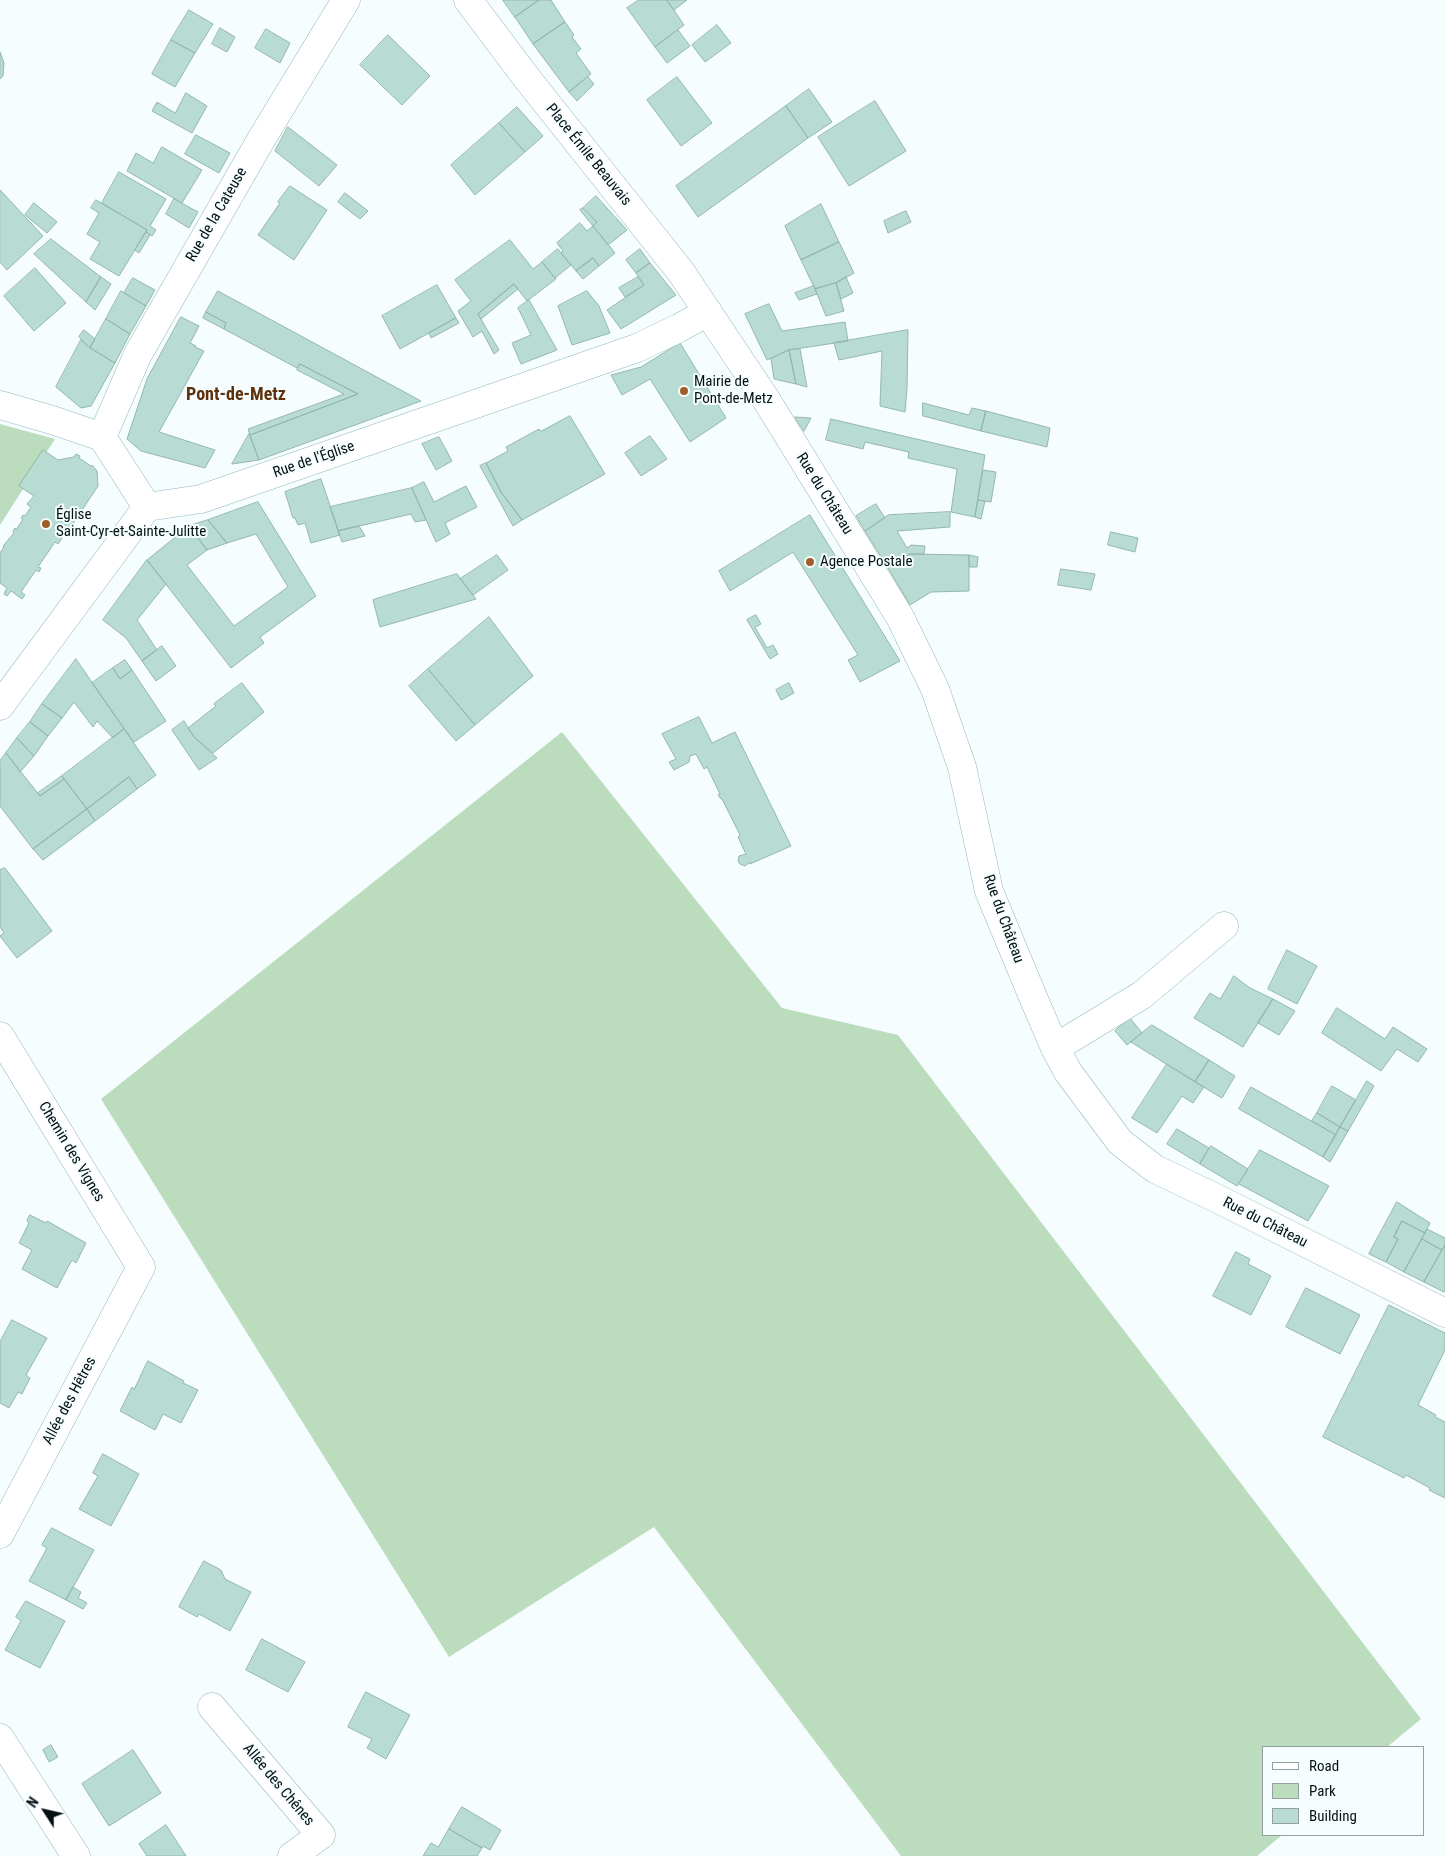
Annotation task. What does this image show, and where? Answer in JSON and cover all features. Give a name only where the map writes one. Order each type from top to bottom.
[{"type":"street","name":"Rue de la Cateuse","points":[[102,437],[138,354],[262,138],[346,0]]},
{"type":"street","name":"Place Émile Beauvais","points":[[468,0],[529,81],[681,272],[708,312]]},
{"type":"street","name":"Rue de l'Église","points":[[147,507],[201,500],[637,348],[708,312]]},
{"type":"street","name":"Rue du Château","points":[[708,312],[767,401],[778,422],[900,617],[935,689],[962,767],[989,891],[1055,1048],[1068,1072],[1120,1142],[1155,1170],[1216,1198],[1445,1313]]},
{"type":"street","points":[[0,706],[147,507],[102,437],[3,398]]},
{"type":"street","points":[[1055,1048],[1142,995],[1224,926]]},
{"type":"street","name":"Chemin des Vignes","points":[[0,1036],[141,1267]]},
{"type":"street","name":"Allée des Hêtres","points":[[0,1534],[141,1267]]},
{"type":"street","name":"Allée des Chênes","points":[[212,1707],[321,1835],[292,1856]]},
{"type":"street","points":[[0,1738],[76,1856]]},
{"type":"green space","points":[[0,424],[55,439],[0,525]]},
{"type":"green space","points":[[562,732],[782,1008],[898,1035],[1421,1719],[1388,1746],[1262,1746],[1262,1836],[1281,1836],[1257,1856],[901,1856],[654,1527],[449,1657],[101,1099]]},
{"type":"building","points":[[503,0],[539,0],[515,17]]},
{"type":"building","points":[[539,0],[551,0],[565,22],[533,44],[515,17]]},
{"type":"building","points":[[639,0],[667,0],[684,25],[655,47],[627,8]]},
{"type":"building","points":[[667,0],[687,0],[674,10]]},
{"type":"building","points":[[189,10],[213,24],[195,53],[171,40]]},
{"type":"building","points":[[565,22],[574,35],[572,37],[581,49],[576,53],[591,74],[569,92],[533,44]]},
{"type":"building","points":[[717,25],[731,43],[705,62],[692,45]]},
{"type":"building","points":[[220,28],[235,37],[227,52],[212,44]]},
{"type":"building","points":[[266,29],[290,43],[280,63],[255,48]]},
{"type":"building","points":[[678,30],[690,46],[667,63],[655,47]]},
{"type":"building","points":[[388,35],[430,76],[402,105],[360,65]]},
{"type":"building","points":[[171,40],[195,53],[175,87],[152,74]]},
{"type":"building","points":[[0,52],[4,63],[3,76],[0,79]]},
{"type":"building","points":[[588,77],[594,84],[577,101],[569,92]]},
{"type":"building","points":[[677,77],[712,123],[681,146],[647,100]]},
{"type":"building","points":[[809,89],[832,122],[808,138],[786,106]]},
{"type":"building","points":[[186,93],[207,106],[192,133],[152,111],[157,102],[175,113]]},
{"type":"building","points":[[875,101],[906,151],[849,186],[818,137]]},
{"type":"building","points":[[786,106],[808,138],[698,217],[676,186]]},
{"type":"building","points":[[517,107],[543,136],[525,152],[499,123]]},
{"type":"building","points":[[499,123],[525,152],[475,195],[451,165]]},
{"type":"building","points":[[288,127],[337,165],[319,186],[275,151]]},
{"type":"building","points":[[196,135],[230,153],[219,173],[185,154]]},
{"type":"building","points":[[162,147],[202,170],[182,203],[127,171],[136,153],[153,163]]},
{"type":"building","points":[[119,172],[166,199],[150,226],[156,230],[152,236],[146,232],[147,230],[102,203]]},
{"type":"building","points":[[290,186],[327,210],[294,260],[258,235]]},
{"type":"building","points":[[0,190],[43,236],[7,270],[0,262]]},
{"type":"building","points":[[345,193],[368,211],[360,219],[338,202]]},
{"type":"building","points":[[596,196],[627,230],[608,245],[593,226],[597,222],[583,208]]},
{"type":"building","points":[[174,199],[198,212],[189,228],[166,214]]},
{"type":"building","points":[[96,200],[147,230],[119,276],[90,259],[100,242],[87,234],[99,213],[91,208]]},
{"type":"building","points":[[34,203],[57,222],[47,233],[25,215]]},
{"type":"building","points":[[821,204],[839,242],[801,260],[785,226]]},
{"type":"building","points":[[583,208],[597,222],[593,226],[580,210]]},
{"type":"building","points":[[906,211],[911,222],[888,233],[884,221]]},
{"type":"building","points":[[580,223],[587,231],[593,226],[615,253],[599,266],[593,258],[576,271],[561,253],[563,251],[557,243]]},
{"type":"building","points":[[146,232],[150,235],[139,253],[135,250]]},
{"type":"building","points":[[51,239],[101,277],[86,302],[34,254]]},
{"type":"building","points":[[510,240],[533,269],[542,262],[556,279],[527,301],[514,284],[478,314],[499,350],[494,354],[482,331],[473,337],[458,311],[471,301],[455,280]]},
{"type":"building","points":[[839,242],[854,273],[838,282],[815,289],[801,260]]},
{"type":"building","points":[[558,249],[571,265],[555,278],[542,262]]},
{"type":"building","points":[[640,249],[650,263],[636,273],[626,260]]},
{"type":"building","points":[[593,258],[599,266],[583,279],[576,271]]},
{"type":"building","points":[[650,263],[676,295],[621,329],[607,310],[644,285],[636,273]]},
{"type":"building","points":[[35,268],[66,303],[34,331],[4,296]]},
{"type":"building","points":[[101,277],[111,284],[95,310],[86,302]]},
{"type":"building","points":[[638,277],[644,285],[625,297],[619,288]]},
{"type":"building","points":[[846,277],[853,293],[841,299],[836,283]]},
{"type":"building","points":[[133,278],[155,290],[146,306],[124,293]]},
{"type":"building","points":[[836,283],[844,311],[826,316],[815,289]]},
{"type":"building","points":[[514,284],[518,289],[481,319],[478,314]]},
{"type":"building","points":[[437,285],[456,318],[400,349],[382,316]]},
{"type":"building","points":[[814,286],[817,294],[799,300],[795,293]]},
{"type":"building","points":[[121,291],[146,306],[130,334],[106,319]]},
{"type":"building","points":[[218,291],[421,401],[259,460],[250,435],[358,394],[300,364],[297,368],[224,329],[226,323],[206,312]]},
{"type":"building","points":[[587,291],[599,306],[610,333],[572,345],[558,306]]},
{"type":"building","points":[[529,300],[557,350],[521,364],[512,343],[531,335],[518,308]]},
{"type":"building","points":[[769,304],[782,331],[845,322],[848,341],[789,350],[767,360],[745,314]]},
{"type":"building","points":[[206,312],[226,323],[224,329],[203,318]]},
{"type":"building","points":[[181,317],[199,326],[190,343],[204,351],[159,432],[215,450],[205,468],[141,451],[127,439],[147,379]]},
{"type":"building","points":[[456,318],[459,323],[431,338],[429,333]]},
{"type":"building","points":[[106,319],[130,334],[115,363],[90,348]]},
{"type":"building","points":[[84,330],[95,339],[90,348],[79,337]]},
{"type":"building","points":[[908,330],[905,412],[880,406],[882,351],[839,360],[834,343]]},
{"type":"building","points":[[81,340],[90,348],[115,363],[91,406],[81,408],[56,387]]},
{"type":"building","name":"Mairie de Pont-de-Metz","points":[[680,343],[726,418],[690,442],[650,379],[622,395],[611,375],[641,367]]},
{"type":"building","points":[[800,349],[807,387],[796,384],[789,350]]},
{"type":"building","points":[[789,350],[796,384],[774,379],[771,359]]},
{"type":"building","points":[[300,364],[358,394],[250,435],[248,429],[344,394],[297,370]]},
{"type":"building","points":[[923,403],[969,415],[972,408],[986,411],[981,431],[923,416]]},
{"type":"building","points":[[986,411],[1050,428],[1047,447],[981,431]]},
{"type":"building","points":[[570,416],[605,474],[522,520],[501,492],[486,463],[508,451],[506,447],[539,429],[541,431]]},
{"type":"building","points":[[795,417],[811,418],[804,431]]},
{"type":"building","points":[[831,419],[985,455],[975,517],[951,512],[957,469],[908,458],[909,452],[865,442],[863,449],[826,440]]},
{"type":"building","points":[[249,434],[259,460],[232,464]]},
{"type":"building","points":[[650,436],[667,459],[641,476],[625,453]]},
{"type":"building","points":[[439,437],[452,461],[436,470],[422,444]]},
{"type":"building","name":"Église Saint-Cyr-et-Sainte-Julitte","points":[[43,450],[58,460],[74,457],[76,454],[80,456],[79,458],[92,465],[97,471],[98,486],[68,531],[65,529],[60,536],[62,538],[58,544],[55,542],[38,567],[41,568],[39,572],[36,570],[21,592],[25,595],[22,599],[11,591],[7,596],[4,594],[7,588],[0,583],[0,553],[3,546],[14,533],[15,528],[16,530],[23,519],[21,518],[23,515],[25,516],[31,507],[27,504],[34,496],[19,486]]},
{"type":"building","points":[[486,463],[501,492],[522,520],[513,526],[480,466]]},
{"type":"building","points":[[983,470],[996,472],[991,502],[978,500]]},
{"type":"building","points":[[321,479],[340,535],[311,543],[305,523],[298,525],[295,518],[293,518],[285,492]]},
{"type":"building","points":[[424,482],[434,502],[466,486],[477,507],[445,523],[450,534],[436,542],[412,488]]},
{"type":"building","points":[[412,488],[426,520],[415,522],[411,514],[338,531],[330,507]]},
{"type":"building","points":[[978,500],[985,501],[981,519],[975,517]]},
{"type":"building","points":[[258,502],[316,596],[260,637],[264,643],[231,668],[147,560],[189,526],[207,550],[187,565],[234,626],[288,587],[256,534],[227,543],[208,520]]},
{"type":"building","points":[[876,504],[885,518],[865,531],[856,516]]},
{"type":"building","points":[[950,512],[950,527],[897,531],[907,548],[911,545],[925,546],[924,554],[910,554],[888,568],[865,531],[888,515]]},
{"type":"building","points":[[810,515],[900,661],[860,682],[848,660],[858,655],[793,552],[730,591],[719,571]]},
{"type":"building","points":[[208,520],[227,543],[207,550],[189,526]]},
{"type":"building","points":[[359,526],[365,536],[342,542],[338,531]]},
{"type":"building","points":[[1111,532],[1138,538],[1135,552],[1108,545]]},
{"type":"building","points":[[910,554],[969,555],[969,591],[931,592],[910,605],[888,568]]},
{"type":"building","points":[[497,555],[508,570],[473,595],[460,579]]},
{"type":"building","points":[[969,555],[978,557],[977,567],[970,567]]},
{"type":"building","points":[[147,560],[166,584],[137,620],[157,650],[142,661],[126,638],[103,620]]},
{"type":"building","points":[[1061,569],[1095,574],[1091,590],[1058,585]]},
{"type":"building","points":[[457,574],[476,599],[380,627],[373,600]]},
{"type":"building","points":[[756,615],[761,624],[755,627],[767,648],[773,645],[778,654],[770,659],[747,620]]},
{"type":"building","points":[[489,617],[533,676],[475,725],[428,669]]},
{"type":"building","points":[[162,646],[176,666],[156,681],[142,661]]},
{"type":"building","points":[[76,659],[124,729],[113,738],[97,721],[93,727],[74,702],[62,718],[42,704]]},
{"type":"building","points":[[125,660],[132,670],[120,679],[113,668]]},
{"type":"building","points":[[113,668],[120,679],[132,670],[166,721],[134,742],[92,683]]},
{"type":"building","points":[[428,669],[475,725],[456,741],[409,686]]},
{"type":"building","points":[[242,683],[264,712],[213,753],[194,737],[188,728],[216,706],[214,704]]},
{"type":"building","points":[[789,683],[794,693],[781,700],[776,690]]},
{"type":"building","points":[[42,704],[62,718],[48,736],[30,722]]},
{"type":"building","points":[[699,717],[712,743],[735,732],[791,846],[750,864],[750,862],[745,866],[740,864],[738,861],[739,856],[746,854],[738,837],[740,835],[722,799],[718,795],[720,794],[707,767],[704,769],[696,754],[690,756],[689,762],[674,770],[669,762],[676,759],[662,734]]},
{"type":"building","points":[[184,721],[194,737],[217,758],[199,770],[172,730]]},
{"type":"building","points":[[30,722],[48,736],[34,756],[17,738]]},
{"type":"building","points":[[124,729],[156,775],[137,789],[129,777],[87,809],[62,776]]},
{"type":"building","points":[[17,738],[34,756],[20,772],[6,753]]},
{"type":"building","points":[[6,753],[40,796],[64,779],[87,809],[33,849],[0,806],[0,761]]},
{"type":"building","points":[[62,776],[64,779],[40,796],[38,793]]},
{"type":"building","points":[[129,777],[137,789],[95,821],[87,809]]},
{"type":"building","points":[[87,809],[95,821],[43,860],[33,849]]},
{"type":"building","points":[[5,868],[52,931],[17,958],[0,936],[4,933],[0,927],[0,870]]},
{"type":"building","points":[[1287,950],[1317,966],[1297,1004],[1268,989]]},
{"type":"building","points":[[1234,976],[1250,988],[1273,999],[1243,1047],[1194,1018],[1210,993],[1220,999]]},
{"type":"building","points":[[1273,999],[1295,1011],[1279,1035],[1258,1023]]},
{"type":"building","points":[[1337,1008],[1385,1039],[1393,1027],[1427,1049],[1418,1062],[1397,1049],[1381,1071],[1322,1033]]},
{"type":"building","points":[[1130,1018],[1142,1033],[1127,1045],[1115,1031]]},
{"type":"building","points":[[1152,1025],[1209,1060],[1195,1082],[1131,1042]]},
{"type":"building","points":[[1209,1060],[1235,1076],[1222,1098],[1195,1082]]},
{"type":"building","points":[[1167,1064],[1204,1087],[1193,1103],[1182,1096],[1157,1133],[1132,1118]]},
{"type":"building","points":[[1367,1081],[1374,1086],[1348,1131],[1340,1127]]},
{"type":"building","points":[[1332,1086],[1356,1100],[1340,1127],[1317,1113]]},
{"type":"building","points":[[1251,1087],[1336,1135],[1323,1157],[1239,1109]]},
{"type":"building","points":[[1317,1113],[1340,1127],[1336,1135],[1312,1121]]},
{"type":"building","points":[[1340,1127],[1348,1131],[1330,1162],[1323,1157]]},
{"type":"building","points":[[1177,1129],[1209,1148],[1200,1164],[1167,1144]]},
{"type":"building","points":[[1211,1146],[1248,1169],[1237,1186],[1200,1164]]},
{"type":"building","points":[[1260,1150],[1329,1186],[1308,1221],[1239,1184]]},
{"type":"building","points":[[1397,1202],[1430,1223],[1425,1233],[1402,1221],[1394,1237],[1398,1239],[1386,1262],[1369,1254]]},
{"type":"building","points":[[30,1215],[46,1223],[47,1221],[86,1243],[76,1263],[72,1260],[57,1288],[22,1269],[32,1250],[19,1243],[29,1223],[27,1221]]},
{"type":"building","points":[[1402,1221],[1425,1233],[1404,1272],[1386,1262],[1398,1239],[1394,1237]]},
{"type":"building","points":[[1427,1229],[1445,1238],[1445,1245],[1442,1250],[1422,1239]]},
{"type":"building","points":[[1422,1239],[1442,1250],[1424,1282],[1404,1272]]},
{"type":"building","points":[[1445,1245],[1445,1290],[1444,1292],[1424,1282]]},
{"type":"building","points":[[1236,1252],[1250,1259],[1248,1264],[1271,1276],[1251,1315],[1213,1296]]},
{"type":"building","points":[[1306,1288],[1360,1315],[1340,1354],[1286,1327]]},
{"type":"building","points":[[1389,1305],[1445,1333],[1445,1350],[1418,1405],[1445,1422],[1445,1498],[1406,1475],[1404,1478],[1323,1437]]},
{"type":"building","points":[[12,1320],[47,1338],[26,1375],[30,1378],[22,1394],[18,1392],[9,1408],[0,1403],[0,1342]]},
{"type":"building","points":[[148,1361],[198,1390],[181,1423],[163,1414],[155,1430],[120,1411]]},
{"type":"building","points":[[103,1454],[139,1474],[111,1526],[79,1509],[98,1476],[93,1473]]},
{"type":"building","points":[[52,1528],[94,1550],[66,1600],[29,1581],[47,1548],[42,1545]]},
{"type":"building","points":[[204,1561],[221,1570],[225,1579],[251,1592],[230,1631],[199,1614],[197,1617],[179,1607]]},
{"type":"building","points":[[73,1587],[81,1592],[78,1598],[87,1603],[83,1609],[66,1600]]},
{"type":"building","points":[[26,1601],[65,1621],[40,1668],[5,1650],[21,1621],[16,1617]]},
{"type":"building","points":[[262,1639],[305,1662],[288,1692],[246,1670]]},
{"type":"building","points":[[366,1692],[410,1715],[386,1759],[367,1748],[372,1739],[348,1727]]},
{"type":"building","points":[[51,1745],[58,1757],[49,1762],[43,1750]]},
{"type":"building","points":[[133,1750],[161,1793],[109,1826],[82,1784]]},
{"type":"building","points":[[462,1807],[501,1830],[490,1850],[483,1846],[482,1848],[449,1829]]},
{"type":"building","points":[[166,1825],[186,1856],[147,1856],[139,1844]]},
{"type":"building","points":[[449,1829],[482,1848],[477,1856],[423,1856],[431,1843],[438,1847]]},
{"type":"place","name":"Mairie de Pont-de-Metz","points":[[684,391]]},
{"type":"place","name":"Église Saint-Cyr-et-Sainte-Julitte","points":[[46,524]]},
{"type":"place","name":"Agence Postale","points":[[810,562]]},
{"type":"district","name":"Pont-de-Metz","points":[[236,395]]}]
